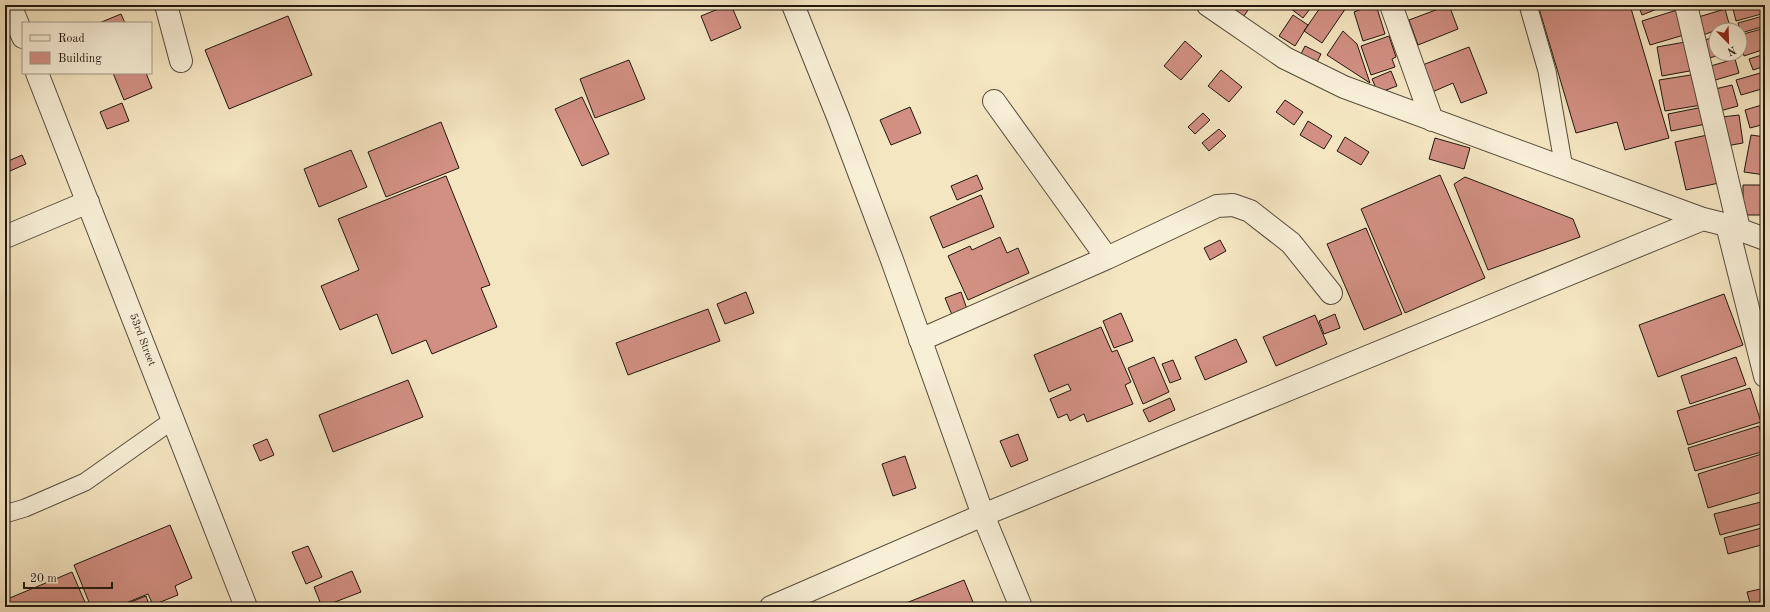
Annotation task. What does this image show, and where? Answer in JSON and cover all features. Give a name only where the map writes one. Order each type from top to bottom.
[{"type":"street","points":[[10,5],[22,35]]},
{"type":"street","points":[[166,5],[181,61]]},
{"type":"street","points":[[792,5],[838,117],[983,515],[1021,607]]},
{"type":"street","points":[[1208,5],[1285,58],[1344,87],[1564,168],[1765,239]]},
{"type":"street","points":[[1391,5],[1432,120]]},
{"type":"street","points":[[1686,5],[1765,376]]},
{"type":"street","name":"53rd Street","points":[[37,74],[246,607]]},
{"type":"street","points":[[994,101],[1107,258]]},
{"type":"street","points":[[5,237],[88,202]]},
{"type":"street","points":[[920,340],[1107,258],[1217,206],[1233,205],[1250,211],[1291,243],[1331,293]]},
{"type":"street","points":[[771,607],[983,515],[1703,218]]},
{"type":"lane","points":[[1528,5],[1547,71],[1564,168]]},
{"type":"lane","points":[[5,514],[25,508],[84,482],[173,420]]},
{"type":"building","points":[[731,5],[741,28],[711,41],[701,16]]},
{"type":"building","points":[[1216,5],[1230,5],[1232,7],[1233,5],[1240,5],[1248,10],[1240,22]]},
{"type":"building","points":[[1286,5],[1313,5],[1303,18]]},
{"type":"building","points":[[1322,5],[1348,5],[1322,43],[1304,31]]},
{"type":"building","points":[[1372,5],[1376,5],[1385,34],[1363,41],[1354,12]]},
{"type":"building","points":[[1449,5],[1458,29],[1418,45],[1409,20]]},
{"type":"building","points":[[1538,5],[1630,5],[1669,138],[1625,150],[1617,122],[1576,133]]},
{"type":"building","points":[[1638,5],[1667,5],[1642,15]]},
{"type":"building","points":[[1697,5],[1718,5],[1699,10]]},
{"type":"building","points":[[1732,5],[1765,5],[1765,13],[1736,21]]},
{"type":"building","points":[[1725,9],[1729,22],[1708,22],[1708,33],[1701,36],[1695,18]]},
{"type":"building","points":[[1677,10],[1684,35],[1650,45],[1642,21]]},
{"type":"building","points":[[121,14],[125,22],[101,22]]},
{"type":"building","points":[[1293,15],[1308,25],[1295,46],[1279,36]]},
{"type":"building","points":[[288,16],[312,75],[229,109],[205,50]]},
{"type":"building","points":[[1763,16],[1765,26],[1748,31],[1748,22],[1742,22]]},
{"type":"building","points":[[1765,28],[1765,49],[1748,55],[1748,33]]},
{"type":"building","points":[[1343,31],[1357,44],[1370,83],[1327,55]]},
{"type":"building","points":[[1389,36],[1396,57],[1392,59],[1395,67],[1371,75],[1361,46]]},
{"type":"building","points":[[1708,39],[1708,54],[1704,40]]},
{"type":"building","points":[[1185,41],[1202,56],[1181,80],[1164,66]]},
{"type":"building","points":[[1691,41],[1695,70],[1662,76],[1657,47]]},
{"type":"building","points":[[1305,46],[1321,54],[1315,66],[1299,58]]},
{"type":"building","points":[[1469,47],[1487,93],[1461,103],[1453,83],[1430,93],[1420,66]]},
{"type":"building","points":[[1765,54],[1765,66],[1753,70],[1749,59]]},
{"type":"building","points":[[629,60],[645,99],[595,118],[580,79]]},
{"type":"building","points":[[1724,62],[1736,62],[1739,73],[1712,81],[1707,67]]},
{"type":"building","points":[[1221,70],[1242,87],[1229,102],[1208,86]]},
{"type":"building","points":[[1391,71],[1397,86],[1378,93],[1372,79]]},
{"type":"building","points":[[1764,72],[1765,88],[1741,95],[1736,80]]},
{"type":"building","points":[[113,74],[146,74],[152,88],[124,100]]},
{"type":"building","points":[[1697,74],[1702,105],[1665,111],[1659,80]]},
{"type":"building","points":[[1732,85],[1738,106],[1720,111],[1715,89]]},
{"type":"building","points":[[582,97],[609,154],[582,166],[555,109]]},
{"type":"building","points":[[1285,100],[1303,112],[1294,125],[1276,112]]},
{"type":"building","points":[[122,103],[129,121],[107,129],[100,112]]},
{"type":"building","points":[[1765,104],[1765,124],[1750,128],[1745,110]]},
{"type":"building","points":[[910,107],[921,133],[891,145],[880,120]]},
{"type":"building","points":[[1703,107],[1706,124],[1671,131],[1668,114]]},
{"type":"building","points":[[1203,113],[1210,120],[1195,134],[1188,127]]},
{"type":"building","points":[[1739,115],[1743,143],[1726,146],[1722,117]]},
{"type":"building","points":[[1308,121],[1332,136],[1324,149],[1300,135]]},
{"type":"building","points":[[441,122],[459,168],[386,197],[368,152]]},
{"type":"building","points":[[1219,129],[1226,136],[1209,151],[1202,143]]},
{"type":"building","points":[[1712,134],[1719,183],[1686,190],[1675,142]]},
{"type":"building","points":[[1751,135],[1765,137],[1765,175],[1744,172]]},
{"type":"building","points":[[1345,137],[1369,152],[1361,165],[1337,151]]},
{"type":"building","points":[[1435,138],[1470,148],[1464,169],[1429,159]]},
{"type":"building","points":[[351,150],[367,187],[319,207],[304,169]]},
{"type":"building","points":[[22,155],[26,164],[10,171],[6,162]]},
{"type":"building","points":[[977,175],[983,189],[957,200],[951,186]]},
{"type":"building","points":[[1440,175],[1485,278],[1405,313],[1361,209]]},
{"type":"building","points":[[446,176],[490,285],[481,288],[497,327],[432,354],[426,340],[392,354],[377,314],[340,330],[321,286],[359,270],[338,219]]},
{"type":"building","points":[[1465,177],[1573,219],[1580,237],[1488,270],[1454,184]]},
{"type":"building","points":[[1743,185],[1765,185],[1765,215],[1743,215]]},
{"type":"building","points":[[981,195],[994,227],[943,248],[930,217]]},
{"type":"building","points":[[1366,228],[1402,314],[1364,330],[1327,244]]},
{"type":"building","points":[[1000,237],[1007,253],[1018,248],[1029,273],[968,300],[948,256],[970,246],[972,250]]},
{"type":"building","points":[[1220,240],[1226,251],[1210,260],[1204,248]]},
{"type":"building","points":[[746,292],[754,313],[725,324],[717,304]]},
{"type":"building","points":[[961,292],[967,309],[952,315],[945,298]]},
{"type":"building","points":[[1724,294],[1743,345],[1658,377],[1639,325]]},
{"type":"building","points":[[708,309],[720,341],[628,375],[616,343]]},
{"type":"building","points":[[1121,313],[1133,341],[1114,348],[1103,321]]},
{"type":"building","points":[[1335,314],[1340,328],[1324,334],[1319,321]]},
{"type":"building","points":[[1315,315],[1327,344],[1276,366],[1263,337]]},
{"type":"building","points":[[1101,327],[1112,352],[1117,350],[1131,382],[1125,385],[1133,404],[1087,422],[1084,414],[1070,421],[1067,414],[1058,418],[1050,399],[1071,390],[1068,384],[1049,392],[1034,355]]},
{"type":"building","points":[[1236,339],[1247,362],[1205,380],[1195,357]]},
{"type":"building","points":[[1154,357],[1169,392],[1143,404],[1128,368]]},
{"type":"building","points":[[1736,357],[1746,385],[1690,404],[1681,376]]},
{"type":"building","points":[[1173,360],[1181,379],[1170,383],[1162,364]]},
{"type":"building","points":[[408,380],[423,417],[333,452],[319,415]]},
{"type":"building","points":[[1750,388],[1761,422],[1688,445],[1677,411]]},
{"type":"building","points":[[1170,398],[1175,410],[1149,422],[1143,410]]},
{"type":"building","points":[[1759,426],[1765,451],[1695,471],[1688,448]]},
{"type":"building","points":[[1018,434],[1028,460],[1011,467],[1000,441]]},
{"type":"building","points":[[267,439],[274,455],[260,461],[253,445]]},
{"type":"building","points":[[1765,453],[1765,491],[1708,508],[1698,474]]},
{"type":"building","points":[[905,456],[916,488],[893,496],[882,464]]},
{"type":"building","points":[[1765,501],[1765,523],[1720,535],[1714,514]]},
{"type":"building","points":[[170,525],[192,578],[175,586],[178,595],[153,605],[148,594],[116,607],[91,607],[74,565]]},
{"type":"building","points":[[1765,527],[1765,544],[1728,554],[1724,538]]},
{"type":"building","points":[[308,546],[322,577],[306,584],[292,552]]},
{"type":"building","points":[[352,571],[361,592],[322,607],[314,587]]},
{"type":"building","points":[[72,572],[87,607],[5,607],[5,600]]},
{"type":"building","points":[[964,580],[975,607],[896,607]]},
{"type":"building","points":[[1765,588],[1765,607],[1751,607],[1747,592]]},
{"type":"building","points":[[146,596],[150,607],[118,607]]}]
